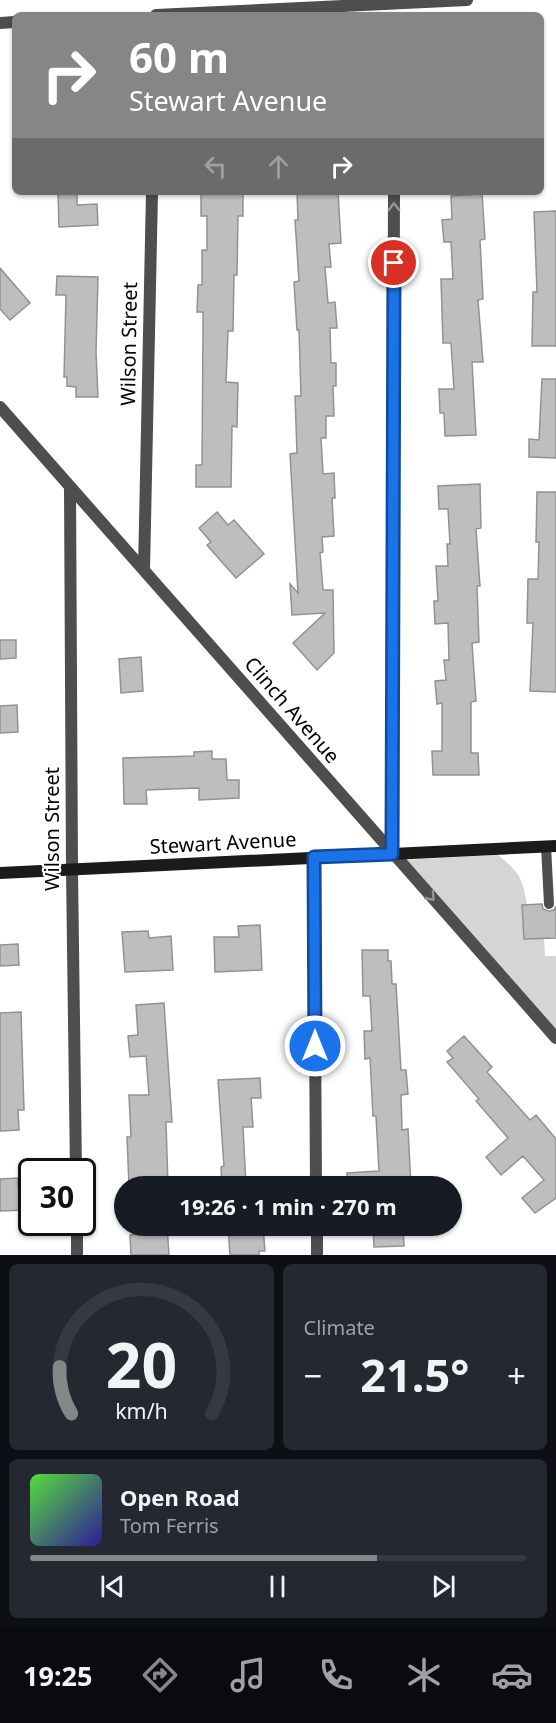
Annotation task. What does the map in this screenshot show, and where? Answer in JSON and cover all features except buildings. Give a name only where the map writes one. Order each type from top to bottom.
[{"type":"main road","name":"Stewart Avenue","points":[[0,873],[551,846]]},
{"type":"street","points":[[236,12],[395,6],[467,0]]},
{"type":"street","name":"Wilson Street","points":[[144,570],[152,195]]},
{"type":"street","points":[[392,854],[394,195]]},
{"type":"street","name":"Clinch Avenue","points":[[0,407],[556,1038]]},
{"type":"street","name":"Wilson Street","points":[[70,486],[76,1158]]},
{"type":"street","points":[[314,857],[316,1176]]},
{"type":"street","points":[[77,1236],[77,1255]]},
{"type":"street","points":[[317,1236],[317,1255]]},
{"type":"lane","points":[[549,904],[551,846]]},
{"type":"shaded area","points":[[498,855],[519,876],[524,888],[527,905],[523,905],[524,939],[544,938],[545,956],[556,956],[556,1032],[405,860]]},
{"type":"route","points":[[315,1046],[314,857],[392,854],[394,263]]}]
